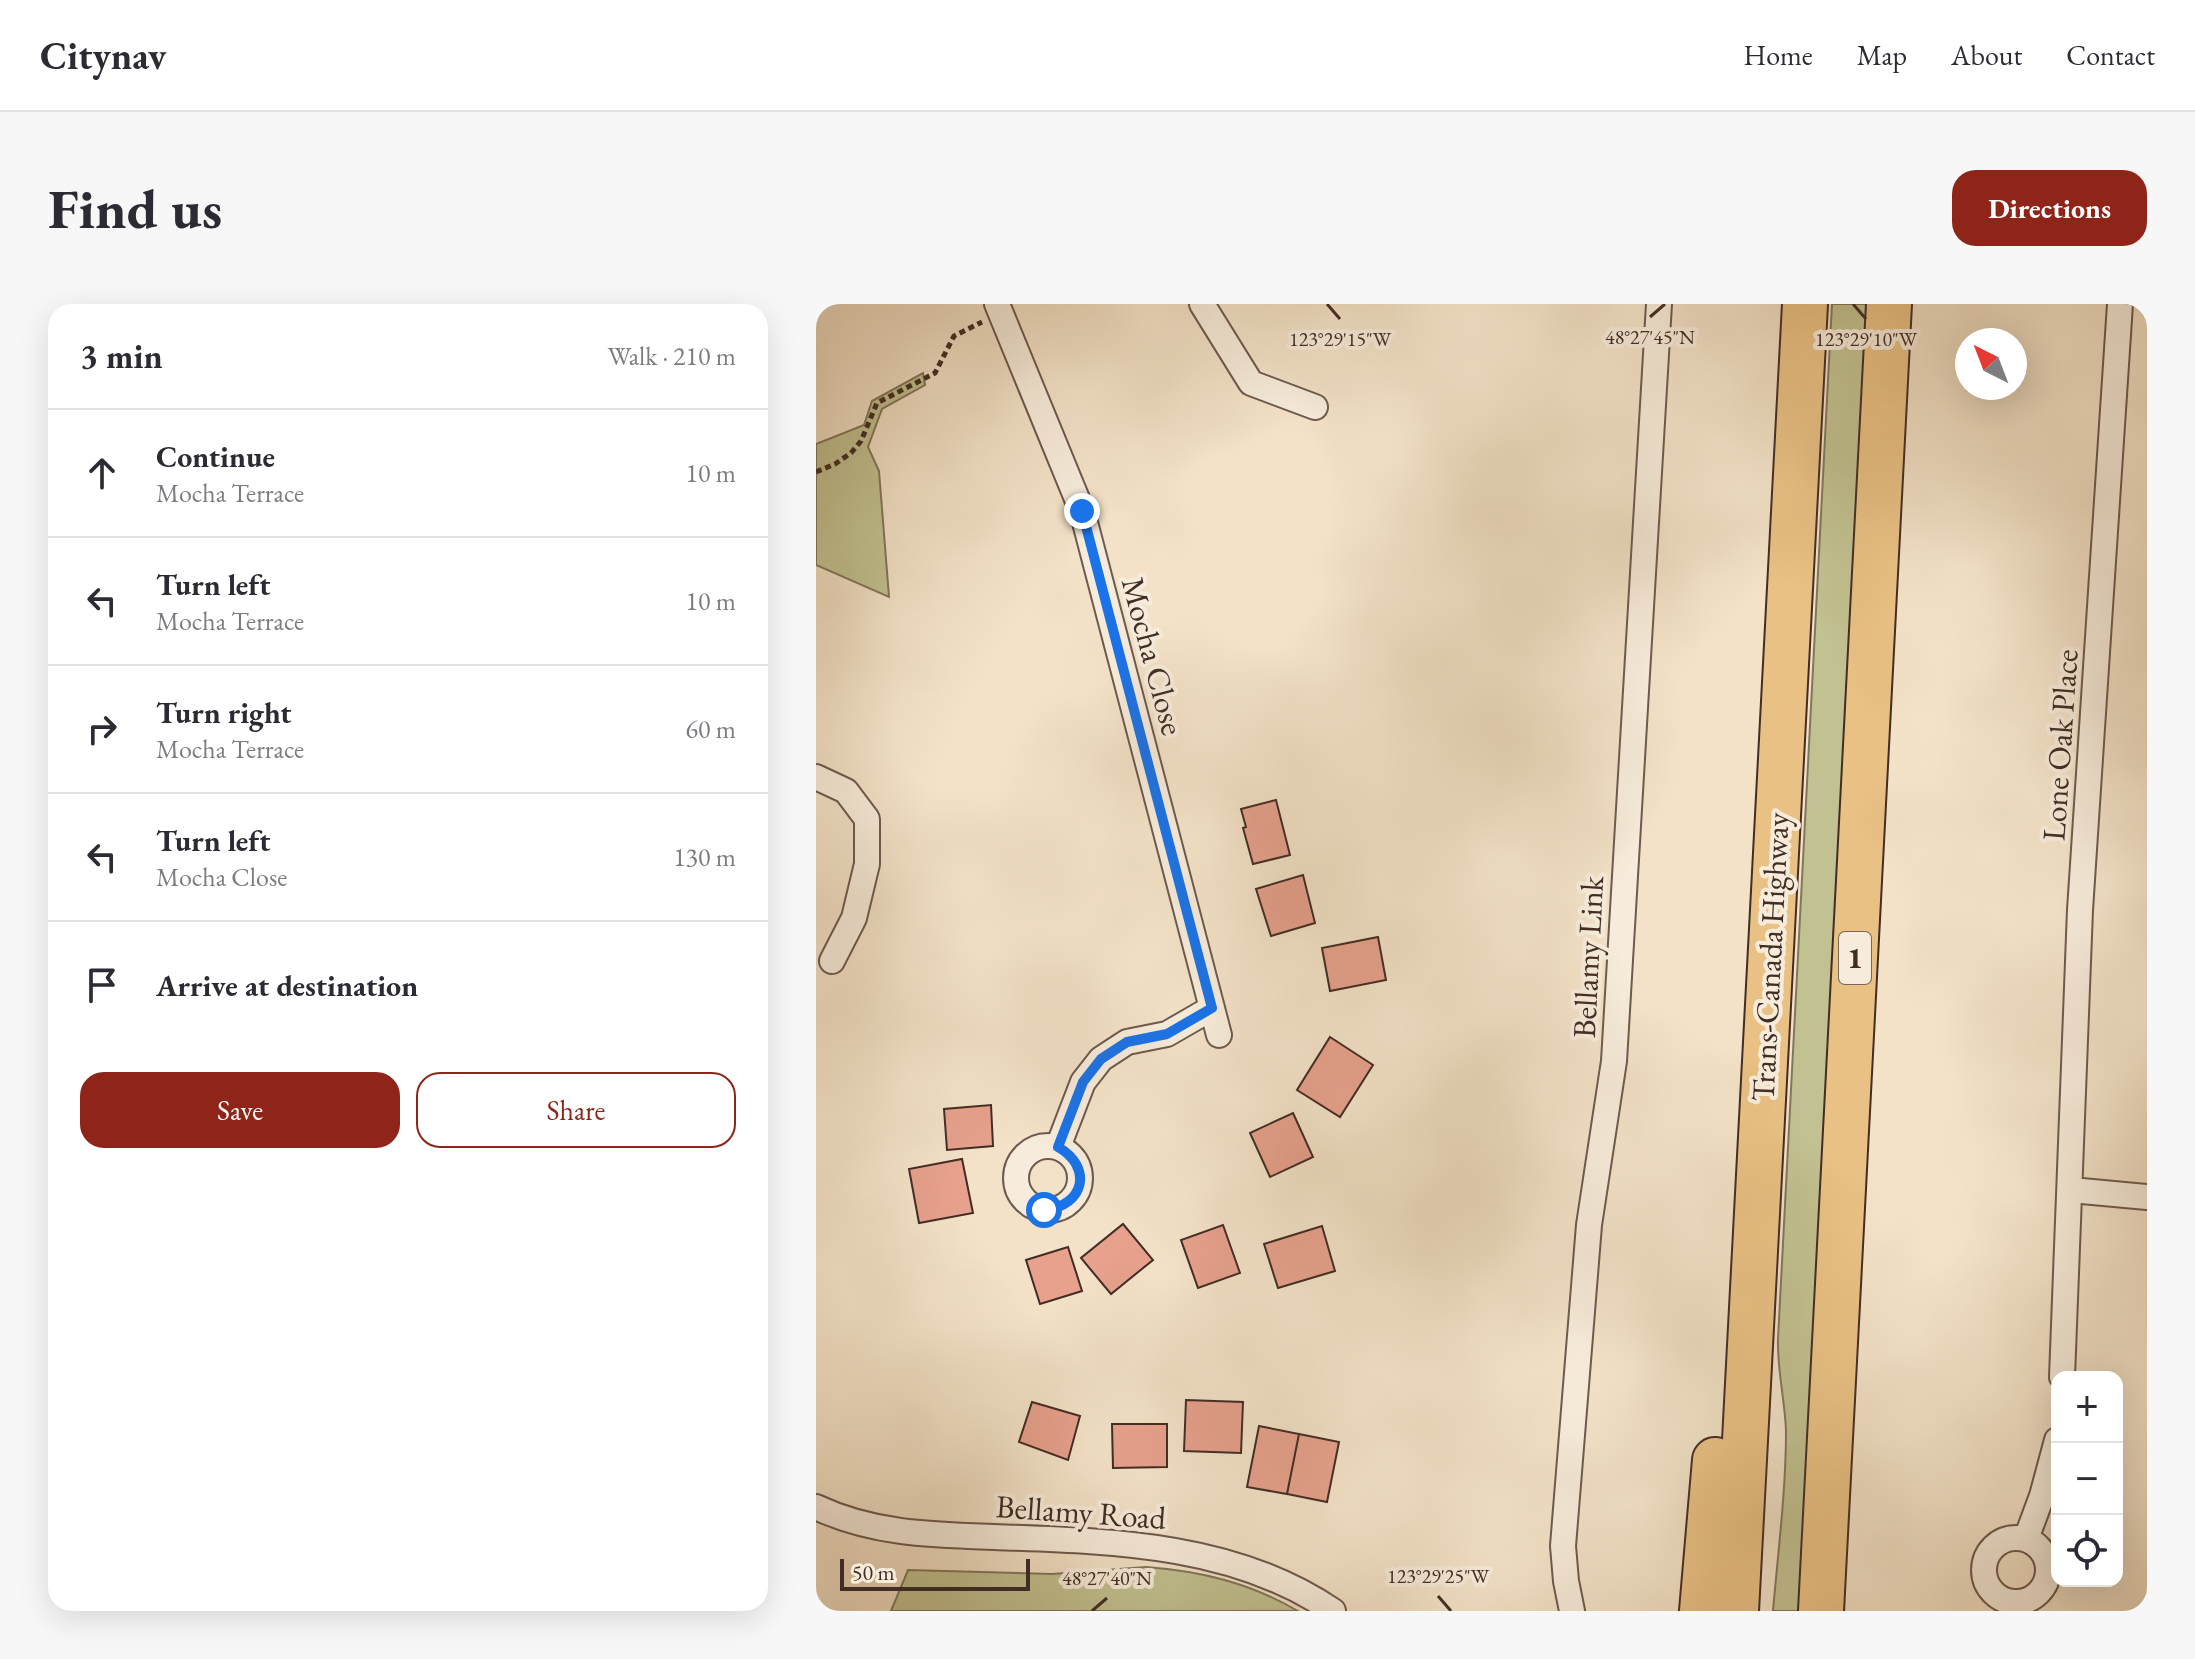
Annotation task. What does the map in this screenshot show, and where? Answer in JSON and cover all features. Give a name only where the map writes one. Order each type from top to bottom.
[{"type":"highway","name":"Trans-Canada Highway","points":[[1736,1611],[1805,304]]},
{"type":"highway","name":"1","points":[[1821,1611],[1889,304]]},
{"type":"highway","points":[[1702,1611],[1732,1254],[1766,1049]]},
{"type":"street","points":[[1202,304],[1251,383],[1315,407]]},
{"type":"street","name":"Bellamy Link","points":[[1572,1611],[1563,1546],[1589,1225],[1614,1061],[1659,304]]},
{"type":"street","name":"Lone Oak Place","points":[[2062,1371],[2080,910],[2109,510],[2120,304]]},
{"type":"street","name":"Mocha Close","points":[[999,308],[1082,511],[1219,1035]]},
{"type":"street","points":[[816,777],[846,791],[867,819],[867,864],[854,918],[832,961]]},
{"type":"street","points":[[1058,1147],[1083,1082],[1101,1059],[1127,1042],[1167,1034],[1212,1008]]},
{"type":"street","points":[[2071,1190],[2147,1197]]},
{"type":"street","points":[[2026,1539],[2056,1443]]},
{"type":"street","name":"Bellamy Road","points":[[816,1507],[878,1529],[914,1534],[1057,1540],[1168,1549],[1207,1556],[1280,1581],[1333,1611]]},
{"type":"path","points":[[816,472],[851,453],[861,441],[877,403],[935,373],[954,336],[999,308]]},
{"type":"shaded area","points":[[1832,304],[1869,304],[1800,1611],[1773,1611],[1786,1454],[1778,1339]]},
{"type":"shaded area","points":[[923,373],[925,385],[882,409],[868,447],[879,471],[889,597],[816,565],[816,444],[864,425],[872,401]]},
{"type":"shaded area","points":[[1146,1567],[1225,1580],[1262,1593],[1298,1611],[891,1611],[908,1570],[1052,1574]]},
{"type":"building","points":[[1276,800],[1290,855],[1253,864],[1241,809]]},
{"type":"building","points":[[1303,875],[1315,923],[1271,936],[1256,889]]},
{"type":"building","points":[[1378,937],[1386,980],[1330,991],[1322,948]]},
{"type":"building","points":[[1330,1037],[1373,1065],[1340,1117],[1297,1090]]},
{"type":"building","points":[[991,1105],[993,1146],[947,1150],[944,1109]]},
{"type":"building","points":[[1293,1113],[1313,1157],[1270,1177],[1250,1133]]},
{"type":"building","points":[[962,1159],[973,1213],[919,1223],[909,1169]]},
{"type":"building","points":[[1123,1224],[1153,1260],[1111,1294],[1081,1258]]},
{"type":"building","points":[[1223,1225],[1240,1273],[1198,1288],[1181,1240]]},
{"type":"building","points":[[1322,1226],[1335,1271],[1278,1288],[1264,1244]]},
{"type":"building","points":[[1068,1247],[1082,1291],[1040,1304],[1026,1260]]},
{"type":"building","points":[[1186,1400],[1243,1402],[1241,1453],[1184,1451]]},
{"type":"building","points":[[1032,1402],[1080,1416],[1068,1460],[1019,1442]]},
{"type":"building","points":[[1112,1424],[1167,1424],[1167,1467],[1113,1468]]},
{"type":"building","points":[[1259,1426],[1299,1434],[1287,1494],[1247,1487]]},
{"type":"building","points":[[1299,1434],[1339,1442],[1327,1502],[1287,1494]]},
{"type":"route","points":[[1044,1210],[1058,1209],[1070,1202],[1078,1191],[1081,1178],[1078,1164],[1070,1154],[1058,1147],[1083,1082],[1101,1059],[1127,1042],[1167,1034],[1212,1008],[1082,511]]}]
